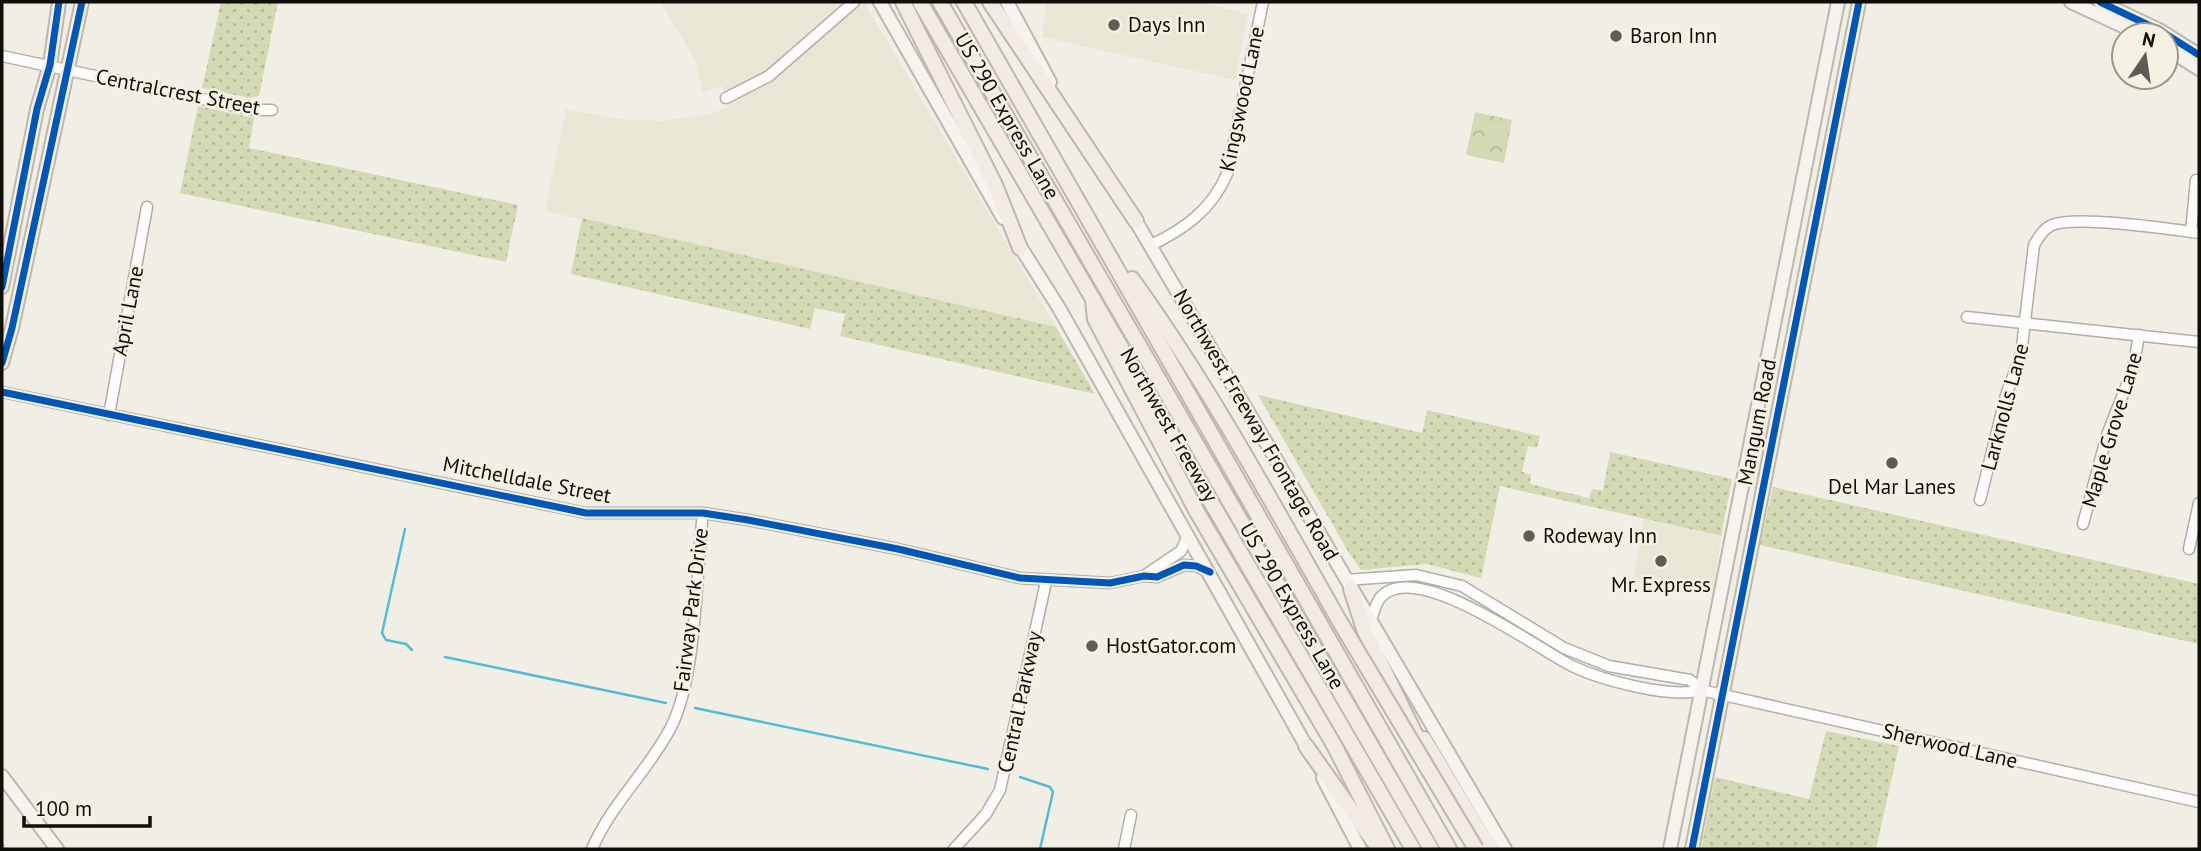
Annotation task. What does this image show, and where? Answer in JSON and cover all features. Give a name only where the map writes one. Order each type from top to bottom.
[{"type":"highway","points":[[903,2],[995,185],[1020,248]]},
{"type":"highway","name":"Northwest Freeway","points":[[920,2],[1093,294],[1413,849]]},
{"type":"highway","name":"US 290 Express Lane","points":[[940,2],[1431,849]]},
{"type":"highway","name":"Northwest Freeway","points":[[964,2],[1104,242],[1150,331],[1449,849]]},
{"type":"highway","points":[[990,2],[1136,221]]},
{"type":"highway","points":[[1104,242],[1179,346],[1476,849]]},
{"type":"highway","points":[[1093,294],[1095,319],[1171,464],[1334,745],[1387,849]]},
{"type":"highway","points":[[1349,585],[1365,632],[1400,700],[1468,849]]},
{"type":"highway","points":[[1400,700],[1490,849]]},
{"type":"highway","points":[[1306,746],[1379,849]]},
{"type":"main road","points":[[2,287],[37,109],[50,65],[59,2]]},
{"type":"main road","points":[[2,363],[82,2]]},
{"type":"main road","points":[[880,2],[1210,572],[1360,849]]},
{"type":"main road","name":"Northwest Freeway Frontage Road","points":[[1007,2],[1057,95],[1151,246],[1370,624],[1505,849]]},
{"type":"main road","name":"Mangum Road","points":[[1670,849],[1838,2]]},
{"type":"main road","name":"Mangum Road","points":[[1692,849],[1859,2]]},
{"type":"main road","points":[[2071,2],[2112,21]]},
{"type":"main road","points":[[2100,2],[2161,31],[2199,55]]},
{"type":"main road","points":[[2180,57],[2199,69]]},
{"type":"main road","points":[[1824,71],[1845,76]]},
{"type":"main road","points":[[14,226],[33,229]]},
{"type":"main road","points":[[1781,287],[1801,290]]},
{"type":"main road","points":[[1725,573],[1744,578]]},
{"type":"main road","points":[[2,776],[57,849]]},
{"type":"main road","points":[[1677,807],[1699,812]]},
{"type":"street","points":[[726,98],[769,76],[854,2]]},
{"type":"street","name":"Kingswood Lane","points":[[1151,246],[1195,220],[1221,188],[1227,174],[1263,2]]},
{"type":"street","name":"Centralcrest Street","points":[[2,57],[254,110],[272,110]]},
{"type":"street","points":[[2195,233],[2196,180]]},
{"type":"street","name":"April Lane","points":[[108,415],[147,207]]},
{"type":"street","name":"Larknolls Lane","points":[[1980,500],[2006,395],[2021,355],[2035,245],[2042,232],[2055,224],[2075,221],[2195,233]]},
{"type":"street","points":[[1967,317],[2199,342]]},
{"type":"street","name":"Maple Grove Lane","points":[[2084,524],[2107,435],[2133,369],[2139,335]]},
{"type":"street","name":"Mitchelldale Street","points":[[2,392],[586,513],[703,513],[898,549],[1046,582],[1110,583],[1143,576],[1157,577],[1184,565],[1196,566],[1210,572]]},
{"type":"street","points":[[2189,549],[2199,503]]},
{"type":"street","name":"Fairway Park Drive","points":[[593,849],[598,836],[647,766],[676,716],[684,685],[703,513]]},
{"type":"street","name":"Mitchelldale Street","points":[[1143,576],[1181,551],[1188,535]]},
{"type":"street","name":"Sherwood Lane","points":[[1349,585],[1416,575],[1462,586],[1564,648],[1609,666],[1690,680],[1701,690]]},
{"type":"street","name":"Central Parkway","points":[[954,849],[986,814],[1000,790],[1009,760],[1046,582]]},
{"type":"street","name":"Sherwood Lane","points":[[1370,624],[1381,597],[1393,590],[1416,588],[1451,596],[1556,658],[1608,679],[1687,694],[1701,690],[1721,694],[2199,802]]},
{"type":"street","points":[[1124,849],[1131,815]]},
{"type":"shaded area","points":[[660,2],[864,2],[1056,327],[545,211],[566,109],[617,119],[662,121],[709,114],[729,107],[722,86],[703,93],[696,61]]},
{"type":"shaded area","points":[[1047,2],[1197,2],[1248,14],[1235,80],[1042,37]]},
{"type":"shaded area","points":[[1644,519],[1721,537],[1713,595],[1633,578]]},
{"type":"green space","points":[[221,2],[278,2],[259,96],[250,98],[202,88]]},
{"type":"green space","points":[[198,106],[254,118],[249,148],[518,205],[506,262],[180,193]]},
{"type":"green space","points":[[1475,112],[1512,120],[1504,163],[1466,155]]},
{"type":"green space","points":[[582,218],[1056,327],[1095,394],[840,336],[845,314],[815,308],[810,329],[571,274]]},
{"type":"green space","points":[[1258,395],[1422,433],[1427,410],[1540,436],[1537,448],[1528,446],[1522,472],[1531,475],[1530,484],[1589,498],[1592,489],[1603,490],[1610,452],[1732,479],[1721,536],[1500,486],[1481,578],[1427,564],[1361,570]]},
{"type":"green space","points":[[1773,487],[2199,584],[2199,644],[1760,545]]},
{"type":"green space","points":[[1826,731],[1899,746],[1876,849],[1701,849],[1715,777],[1809,799]]},
{"type":"waterway","points":[[405,529],[382,633],[386,640],[406,644],[412,650]]},
{"type":"waterway","points":[[445,657],[666,703]]},
{"type":"waterway","points":[[695,708],[988,769]]},
{"type":"waterway","points":[[1020,777],[1050,787],[1053,792],[1040,849]]},
{"type":"railway","points":[[2,844],[6,849]]},
{"type":"cycle path","points":[[2,287],[37,109],[50,65],[59,2]]},
{"type":"cycle path","points":[[2,363],[12,328],[82,2]]},
{"type":"cycle path","points":[[1692,849],[1859,2]]},
{"type":"cycle path","points":[[2100,2],[2161,31],[2199,55]]},
{"type":"cycle path","points":[[2,392],[586,513],[703,513],[898,549],[1020,578],[1110,583],[1144,576],[1157,577],[1184,565],[1196,566],[1210,572]]},
{"type":"place","name":"Days Inn","points":[[1114,25]]},
{"type":"place","name":"Baron Inn","points":[[1616,36]]},
{"type":"place","name":"Del Mar Lanes","points":[[1892,463]]},
{"type":"place","name":"Rodeway Inn","points":[[1529,536]]},
{"type":"place","name":"Mr. Express","points":[[1661,561]]},
{"type":"place","name":"HostGator.com","points":[[1092,646]]}]
